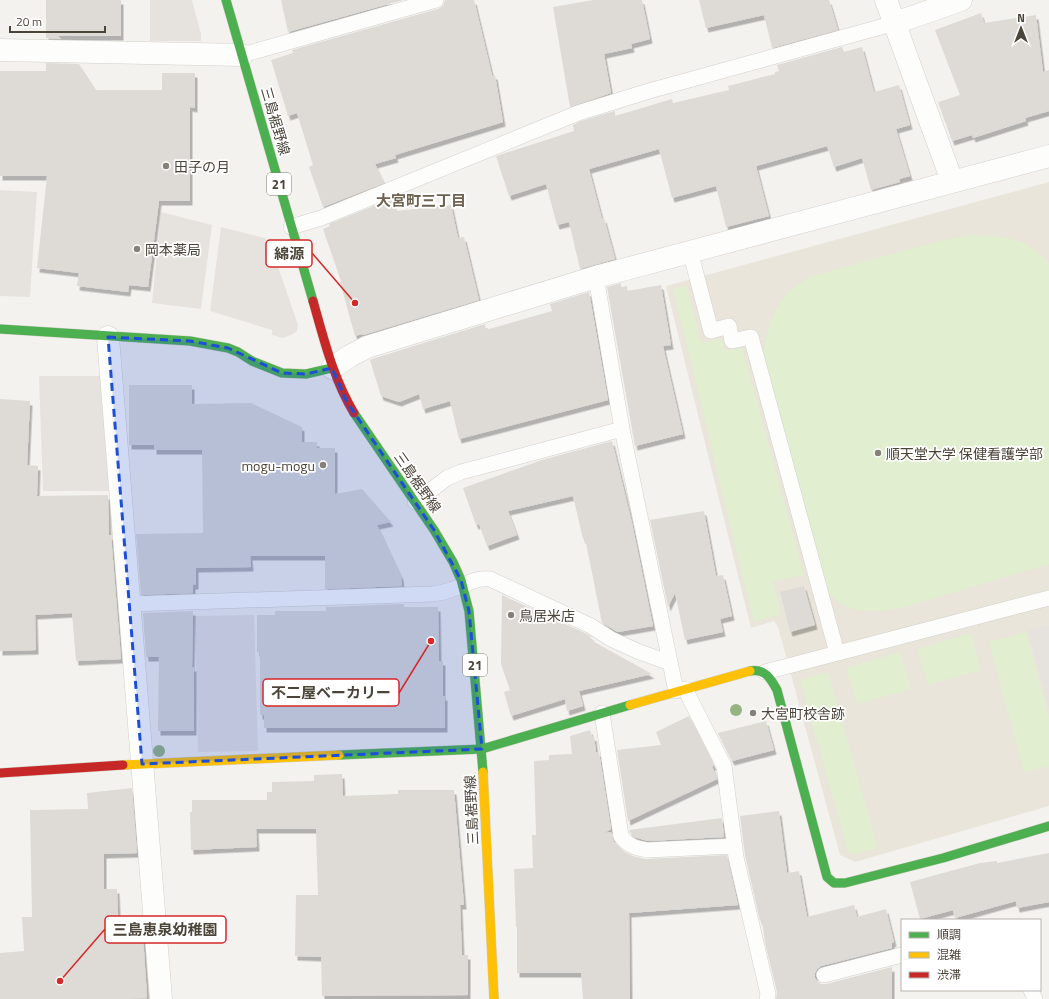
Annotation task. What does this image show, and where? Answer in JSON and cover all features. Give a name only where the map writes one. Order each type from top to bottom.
[{"type":"street","name":"三島裾野線","points":[[226,0],[332,368],[347,402],[363,428],[434,530],[453,562],[462,585],[469,611],[482,748],[494,999]]},
{"type":"street","points":[[886,0],[952,181]]},
{"type":"street","points":[[895,24],[961,0]]},
{"type":"street","points":[[0,50],[242,55]]},
{"type":"street","points":[[0,329],[190,341],[228,348],[238,352],[252,361],[282,373],[306,374],[332,368],[367,347],[596,277],[1049,156]]},
{"type":"street","points":[[108,336],[161,999]]},
{"type":"street","points":[[0,773],[142,764],[482,748],[602,712],[753,670],[765,672],[770,675],[777,690],[827,877],[834,883],[845,883],[943,858],[1049,826]]},
{"type":"lane","points":[[242,55],[436,0]]},
{"type":"lane","points":[[291,227],[321,218],[578,113],[649,91],[895,24]]},
{"type":"lane","points":[[690,251],[711,331],[729,326],[732,341],[751,336],[837,653]]},
{"type":"lane","points":[[596,277],[622,429],[670,663],[680,690],[724,766],[736,857],[768,994],[767,999]]},
{"type":"lane","points":[[415,502],[447,478],[461,472],[622,429]]},
{"type":"lane","points":[[129,604],[433,594],[453,589],[481,578],[490,579],[591,626],[636,651],[670,663]]},
{"type":"lane","points":[[765,672],[1049,598]]},
{"type":"lane","points":[[602,712],[621,836],[626,843],[636,848],[647,850],[735,846]]},
{"type":"lane","points":[[824,975],[901,955]]},
{"type":"highlighted area","points":[[108,337],[190,341],[228,348],[282,373],[306,374],[332,368],[347,402],[434,530],[461,580],[469,611],[482,749],[142,764]]},
{"type":"shaded area","points":[[150,0],[192,0],[201,34],[201,41],[150,41]]},
{"type":"shaded area","name":"順天堂大学 保健看護学部","points":[[1049,182],[1049,806],[855,862],[840,855],[778,627],[774,621],[751,628],[666,286]]},
{"type":"shaded area","points":[[0,190],[37,192],[30,297],[0,296]]},
{"type":"shaded area","points":[[161,212],[212,225],[201,309],[152,303]]},
{"type":"shaded area","points":[[221,227],[265,238],[270,243],[298,325],[297,331],[283,338],[272,335],[272,330],[210,311]]},
{"type":"shaded area","points":[[39,376],[102,376],[109,491],[43,491]]},
{"type":"shaded area","points":[[254,615],[258,751],[198,752],[195,616]]},
{"type":"shaded area","points":[[1049,625],[1049,709],[1028,631]]},
{"type":"green space","points":[[973,235],[1003,237],[1021,242],[1032,248],[1049,263],[1049,564],[901,608],[871,611],[843,605],[828,591],[766,373],[764,354],[770,325],[779,304],[783,299],[809,277],[943,240]]},
{"type":"green space","points":[[687,286],[701,343],[722,339],[725,351],[742,347],[804,575],[773,581],[781,614],[754,622],[673,289]]},
{"type":"green space","points":[[1026,632],[1049,717],[1049,766],[1024,772],[989,642]]},
{"type":"green space","points":[[971,633],[981,670],[928,685],[917,649]]},
{"type":"green space","points":[[900,652],[911,689],[857,704],[846,668]]},
{"type":"green space","points":[[828,672],[878,848],[855,854],[848,851],[800,680]]},
{"type":"building","points":[[46,0],[121,0],[121,36],[58,36],[61,39],[46,38]]},
{"type":"building","points":[[281,0],[403,0],[288,32]]},
{"type":"building","points":[[445,0],[474,0],[492,75],[495,75],[503,122],[395,155],[396,158],[375,164],[384,183],[323,207],[309,167],[313,165],[297,113],[288,116],[271,60],[293,53],[292,50],[438,9],[443,6]]},
{"type":"building","points":[[593,0],[642,0],[650,39],[631,44],[632,48],[604,54],[611,93],[570,107],[553,7]]},
{"type":"building","points":[[699,0],[829,0],[838,30],[772,48],[764,15],[706,28]]},
{"type":"building","points":[[981,13],[984,23],[1036,15],[1043,72],[1049,70],[1049,111],[1025,118],[1026,121],[973,138],[972,135],[952,141],[938,102],[960,95],[935,30]]},
{"type":"building","points":[[842,47],[844,52],[862,47],[874,92],[899,85],[910,125],[896,129],[910,176],[899,179],[900,182],[871,190],[862,158],[834,167],[827,146],[756,166],[769,216],[726,227],[716,186],[672,198],[659,149],[589,169],[602,219],[604,218],[615,259],[580,269],[569,222],[557,225],[546,184],[509,196],[496,156],[574,131],[573,125],[581,121],[615,111],[615,116],[672,99],[673,103],[729,90],[728,86],[775,74],[775,72],[779,71],[777,65]]},
{"type":"building","points":[[46,63],[79,64],[96,90],[162,90],[162,73],[195,73],[195,108],[190,107],[190,201],[159,201],[148,287],[129,285],[128,292],[77,286],[79,273],[37,268],[47,176],[0,176],[0,71],[46,71]]},
{"type":"building","points":[[391,199],[396,211],[451,205],[458,238],[464,237],[479,300],[363,335],[355,336],[340,282],[341,281],[323,229],[330,226],[329,224]]},
{"type":"building","points":[[621,283],[621,287],[627,286],[627,291],[661,285],[671,345],[663,346],[683,434],[635,446],[607,287]]},
{"type":"building","points":[[589,292],[608,400],[459,439],[450,401],[423,409],[419,394],[399,402],[381,396],[370,360],[372,359],[485,324],[486,330],[552,311],[550,304]]},
{"type":"building","points":[[129,385],[192,385],[192,404],[251,403],[302,427],[302,442],[317,442],[317,448],[335,448],[335,494],[362,489],[391,522],[377,525],[401,576],[402,586],[325,589],[325,556],[250,556],[251,567],[196,568],[196,585],[193,585],[193,593],[141,595],[136,534],[203,533],[202,450],[154,450],[154,445],[129,445]]},
{"type":"building","points":[[0,399],[30,401],[27,465],[38,466],[37,496],[108,495],[109,535],[111,535],[121,659],[76,661],[72,613],[35,615],[36,650],[0,651]]},
{"type":"building","points":[[612,441],[632,523],[653,626],[618,632],[602,623],[585,538],[583,539],[573,496],[508,511],[517,535],[487,546],[479,524],[476,525],[463,488],[542,460]]},
{"type":"building","points":[[704,511],[716,576],[723,575],[732,616],[720,619],[723,632],[685,640],[675,593],[668,607],[650,520]]},
{"type":"building","points":[[804,586],[815,625],[790,632],[780,592]]},
{"type":"building","points":[[502,595],[587,634],[592,637],[587,638],[652,674],[579,691],[583,706],[567,711],[565,699],[511,716],[504,692],[510,690],[501,664]]},
{"type":"building","points":[[404,604],[404,607],[438,607],[439,661],[443,661],[445,728],[264,728],[264,715],[260,715],[260,652],[257,652],[257,615],[275,615],[275,611],[326,611],[326,607]]},
{"type":"building","points":[[193,611],[192,667],[194,667],[194,731],[158,731],[159,657],[146,657],[143,613]]},
{"type":"building","points":[[689,716],[714,766],[712,766],[717,779],[628,821],[617,750],[661,745],[656,732]]},
{"type":"building","points":[[766,721],[774,750],[732,761],[718,733]]},
{"type":"building","points":[[590,730],[592,737],[594,736],[596,752],[599,752],[611,829],[604,833],[611,832],[614,842],[625,852],[645,859],[727,855],[738,905],[629,913],[630,999],[583,999],[581,973],[517,973],[517,927],[514,869],[533,868],[532,835],[536,835],[534,761],[549,760],[549,755],[572,754],[570,736]]},
{"type":"building","points":[[342,774],[343,796],[398,794],[398,790],[454,790],[464,905],[460,905],[462,955],[468,955],[468,995],[322,996],[321,957],[295,956],[296,895],[318,895],[316,829],[256,829],[257,847],[191,850],[190,812],[192,812],[192,800],[267,800],[267,792],[272,792],[272,782],[314,781],[314,775]]},
{"type":"building","points":[[132,788],[137,853],[104,854],[104,889],[117,889],[119,938],[143,936],[147,998],[0,999],[0,953],[24,951],[22,917],[32,917],[30,810],[88,809],[87,793]]},
{"type":"building","points":[[779,811],[787,873],[799,871],[807,917],[854,905],[857,917],[886,909],[894,942],[892,943],[892,948],[821,966],[815,973],[815,978],[821,984],[826,984],[892,967],[892,999],[776,999],[777,992],[765,943],[762,920],[760,921],[745,855],[740,816]]},
{"type":"building","points":[[722,818],[724,837],[648,841],[634,837],[629,830]]},
{"type":"building","points":[[1049,853],[1049,902],[1017,908],[1016,901],[955,918],[953,910],[920,919],[910,882],[980,863],[997,861],[997,863]]},
{"type":"traffic: fast","points":[[226,0],[313,301]]},
{"type":"traffic: fast","points":[[0,329],[190,341],[228,348],[238,352],[252,361],[282,373],[306,374],[332,368]]},
{"type":"traffic: fast","points":[[354,413],[434,530],[453,562],[461,580],[469,611],[483,772]]},
{"type":"traffic: fast","points":[[750,671],[760,671],[767,675],[777,690],[827,877],[834,883],[845,883],[943,858],[1049,826]]},
{"type":"traffic: fast","points":[[339,755],[482,749],[630,705]]},
{"type":"traffic: slow","points":[[630,705],[750,671]]},
{"type":"traffic: slow","points":[[123,765],[339,755]]},
{"type":"traffic: slow","points":[[483,772],[494,999]]},
{"type":"traffic: jam","points":[[313,301],[325,344],[340,386],[354,413]]},
{"type":"traffic: jam","points":[[0,773],[123,765]]},
{"type":"place","name":"田子の月","points":[[166,166]]},
{"type":"place","name":"岡本薬局","points":[[137,249]]},
{"type":"place","name":"綿源","points":[[355,303]]},
{"type":"place","name":"順天堂大学 保健看護学部","points":[[878,453]]},
{"type":"place","name":"mogu-mogu","points":[[323,465]]},
{"type":"place","name":"鳥居米店","points":[[511,615]]},
{"type":"place","name":"不二屋ベーカリー","points":[[431,641]]},
{"type":"place","name":"大宮町校舎跡","points":[[753,713]]},
{"type":"place","name":"三島恵泉幼稚園","points":[[60,981]]},
{"type":"district","name":"大宮町三丁目","points":[[421,200]]}]
